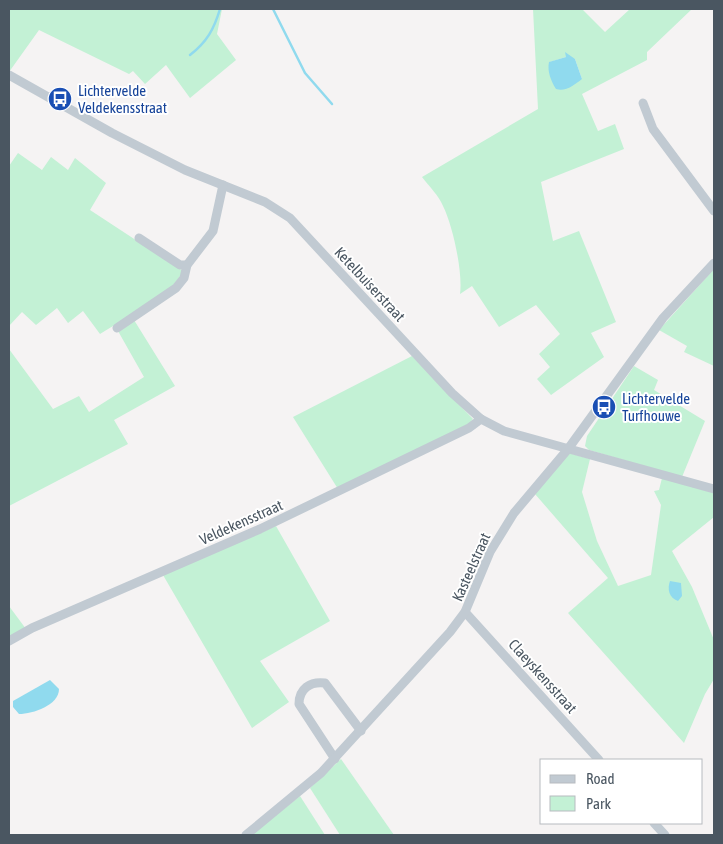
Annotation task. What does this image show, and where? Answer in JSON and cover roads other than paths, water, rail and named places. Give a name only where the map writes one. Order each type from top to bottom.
[{"type":"street","name":"Ketelbuiserstraat","points":[[9,75],[112,133],[185,170],[265,202],[290,218],[452,393],[481,419],[504,431],[714,489]]},
{"type":"street","points":[[643,103],[653,129],[714,211]]},
{"type":"street","points":[[117,328],[176,288],[184,278],[187,265],[213,231],[223,185]]},
{"type":"street","points":[[139,238],[180,265],[187,265]]},
{"type":"street","name":"Kasteelstraat","points":[[246,835],[302,790],[335,759],[450,632],[465,612],[490,552],[514,513],[568,449],[663,318],[714,263]]},
{"type":"street","name":"Veldekensstraat","points":[[9,641],[32,628],[260,529],[469,428],[481,419]]},
{"type":"street","name":"Claeyskensstraat","points":[[465,612],[598,759]]},
{"type":"street","points":[[335,759],[299,704],[299,698],[306,687],[313,683],[325,682],[360,731]]},
{"type":"street","points":[[655,824],[665,835]]},
{"type":"water","points":[[565,52],[575,59],[582,79],[567,89],[560,90],[556,89],[550,76],[549,62],[566,57]]},
{"type":"water","points":[[670,581],[681,583],[682,596],[678,601],[670,593]]},
{"type":"water","points":[[50,680],[59,689],[55,700],[44,708],[19,714],[13,707],[13,701]]},
{"type":"waterway","points":[[190,55],[209,35],[220,9]]},
{"type":"waterway","points":[[273,9],[305,73],[332,104]]},
{"type":"place","name":"Lichtervelde Veldekensstraat","points":[[60,99]]},
{"type":"place","name":"Lichtervelde Turfhouwe","points":[[604,407]]}]
